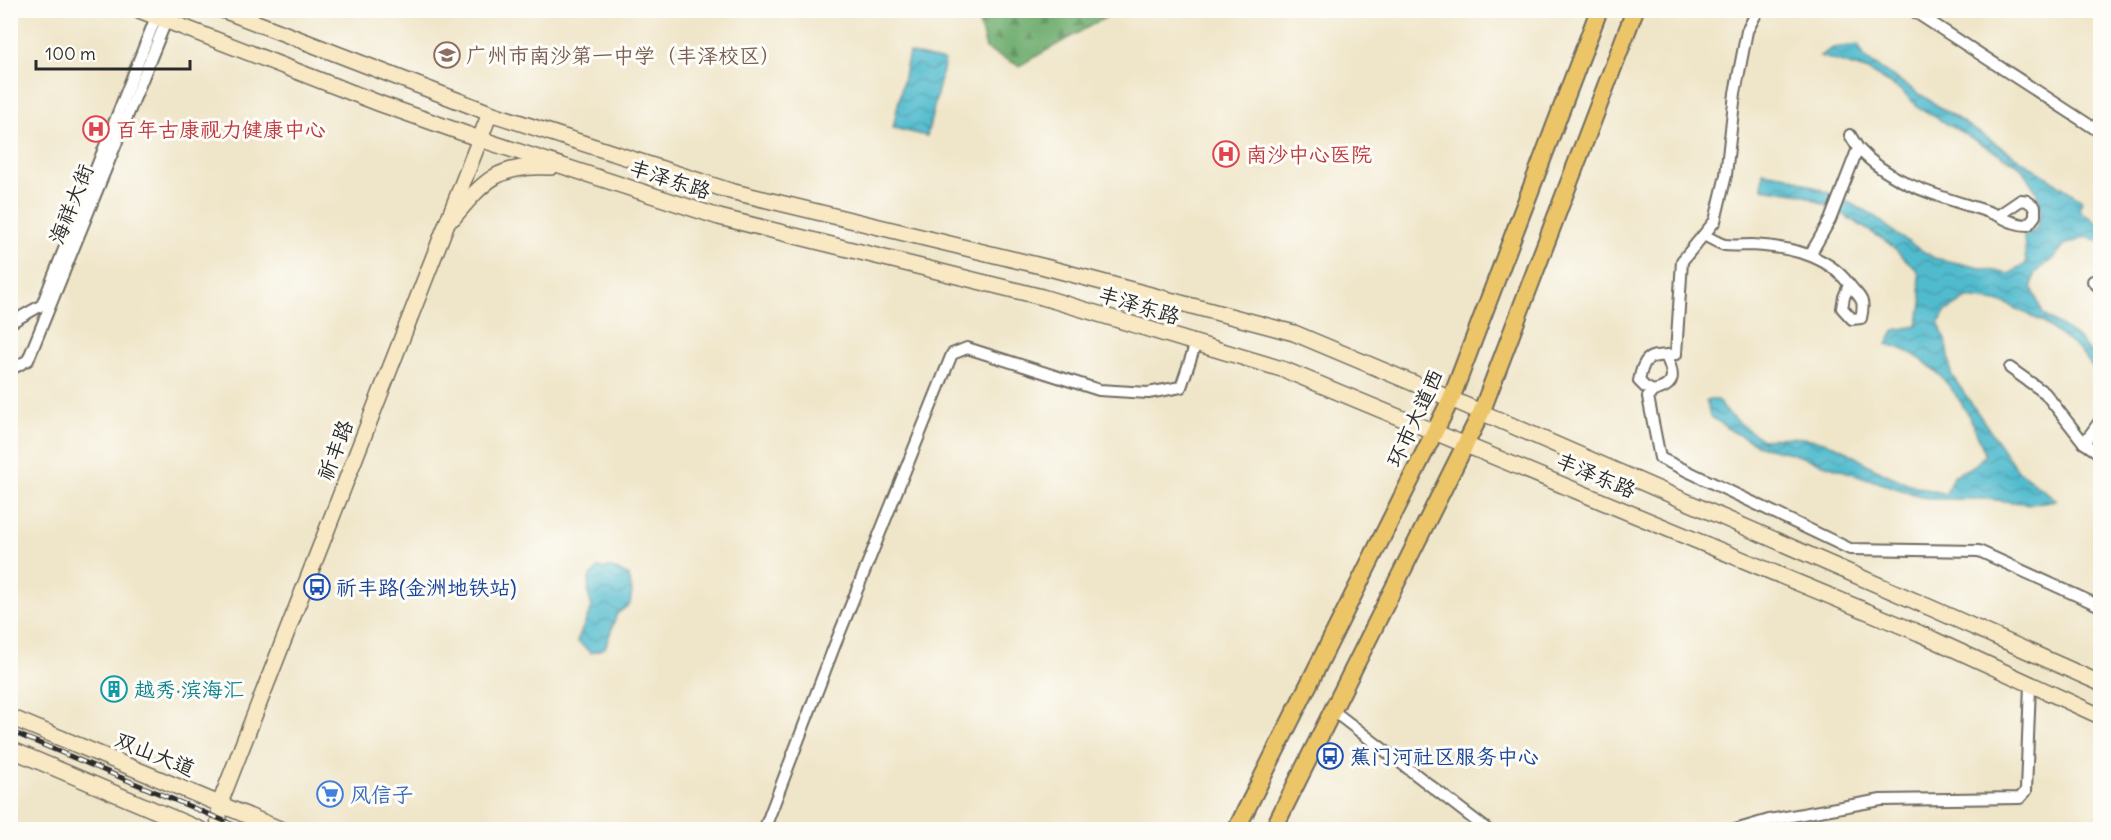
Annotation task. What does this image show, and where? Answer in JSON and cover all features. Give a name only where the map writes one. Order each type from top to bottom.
[{"type":"main road","name":"丰泽东路","points":[[138,10],[381,104],[480,139],[720,217],[1042,297],[1285,370],[1919,633],[2100,716]]},
{"type":"main road","name":"丰泽东路","points":[[223,10],[490,113],[730,191],[1046,267],[1294,333],[1451,399],[2100,683]]},
{"type":"main road","name":"环市大道西","points":[[1236,830],[1451,399],[1599,10]]},
{"type":"main road","points":[[1273,830],[1481,413],[1635,10]]},
{"type":"main road","name":"祈丰路","points":[[220,803],[490,113]]},
{"type":"main road","points":[[443,229],[480,186],[507,170],[537,166],[568,168]]},
{"type":"main road","name":"双山大道","points":[[10,717],[282,830]]},
{"type":"main road","points":[[10,749],[199,829],[220,803]]},
{"type":"main road","points":[[218,830],[220,803]]},
{"type":"street","points":[[1653,392],[1639,381],[1641,373],[1645,362],[1653,355],[1676,354],[1682,261],[1715,221],[1726,175],[1735,93],[1747,31],[1758,10]]},
{"type":"street","points":[[1912,10],[2100,132]]},
{"type":"street","name":"海祥大街","points":[[15,321],[42,305],[161,19]]},
{"type":"street","name":"海祥大街","points":[[10,370],[28,360],[161,19]]},
{"type":"street","points":[[1850,135],[1868,159],[1885,172],[1916,188],[1999,215]]},
{"type":"street","points":[[1810,255],[1830,220],[1858,148]]},
{"type":"street","points":[[1704,235],[1723,245],[1784,248],[1810,255],[1841,273],[1849,285]]},
{"type":"street","name":"海祥大街","points":[[15,321],[33,323],[38,335]]},
{"type":"street","points":[[764,830],[834,647],[952,354],[967,348],[1099,390],[1148,393],[1181,387],[1196,344]]},
{"type":"street","points":[[1666,356],[1671,366],[1671,382],[1666,388],[1653,392],[1648,397],[1660,458],[1850,549],[1979,551],[2100,606]]},
{"type":"street","points":[[2010,368],[2045,393],[2084,443],[2100,454]]},
{"type":"street","points":[[2084,443],[2100,422]]},
{"type":"street","points":[[1735,830],[1769,820],[1881,800],[2020,798],[2026,791],[2030,685]]},
{"type":"street","points":[[1332,710],[1488,830]]},
{"type":"green space","points":[[976,10],[1117,11],[1019,66],[986,49]]},
{"type":"water","points":[[1858,45],[1866,59],[2082,200],[2079,210],[2100,225],[2100,242],[2087,237],[2064,245],[2056,256],[2034,274],[2032,288],[2043,314],[2078,338],[2100,364],[2100,375],[2077,348],[2041,321],[2005,303],[1967,298],[1945,312],[1939,323],[1948,349],[1951,374],[2017,470],[2057,500],[2030,504],[1987,499],[1929,499],[1787,452],[1762,447],[1710,416],[1706,400],[1717,400],[1744,427],[1763,440],[1791,437],[1827,443],[1841,448],[1868,465],[1899,480],[1946,494],[1953,476],[1975,465],[1985,455],[1961,402],[1937,372],[1922,360],[1887,344],[1895,330],[1917,326],[1922,304],[1918,271],[1887,242],[1838,211],[1802,194],[1762,188],[1763,172],[1788,176],[1872,214],[1900,237],[1934,258],[2009,274],[2026,264],[2024,236],[2036,229],[2041,210],[2036,191],[2020,166],[1921,109],[1899,89],[1869,71],[1820,56],[1833,48]]},
{"type":"water","points":[[909,53],[945,61],[927,136],[893,128]]},
{"type":"water","points":[[598,568],[612,568],[628,575],[632,591],[630,604],[617,614],[605,648],[591,653],[577,641],[592,607],[588,594],[589,578]]},
{"type":"railway","points":[[10,731],[246,830]]},
{"type":"place","name":"广州市南沙第一中学（丰泽校区）","points":[[447,55]]},
{"type":"place","name":"百年古康视力健康中心","points":[[96,129]]},
{"type":"place","name":"南沙中心医院","points":[[1226,154]]},
{"type":"place","name":"祈丰路(金洲地铁站)","points":[[317,587]]},
{"type":"place","name":"越秀·滨海汇","points":[[114,689]]},
{"type":"place","name":"蕉门河社区服务中心","points":[[1330,756]]},
{"type":"place","name":"风信子","points":[[330,794]]}]
